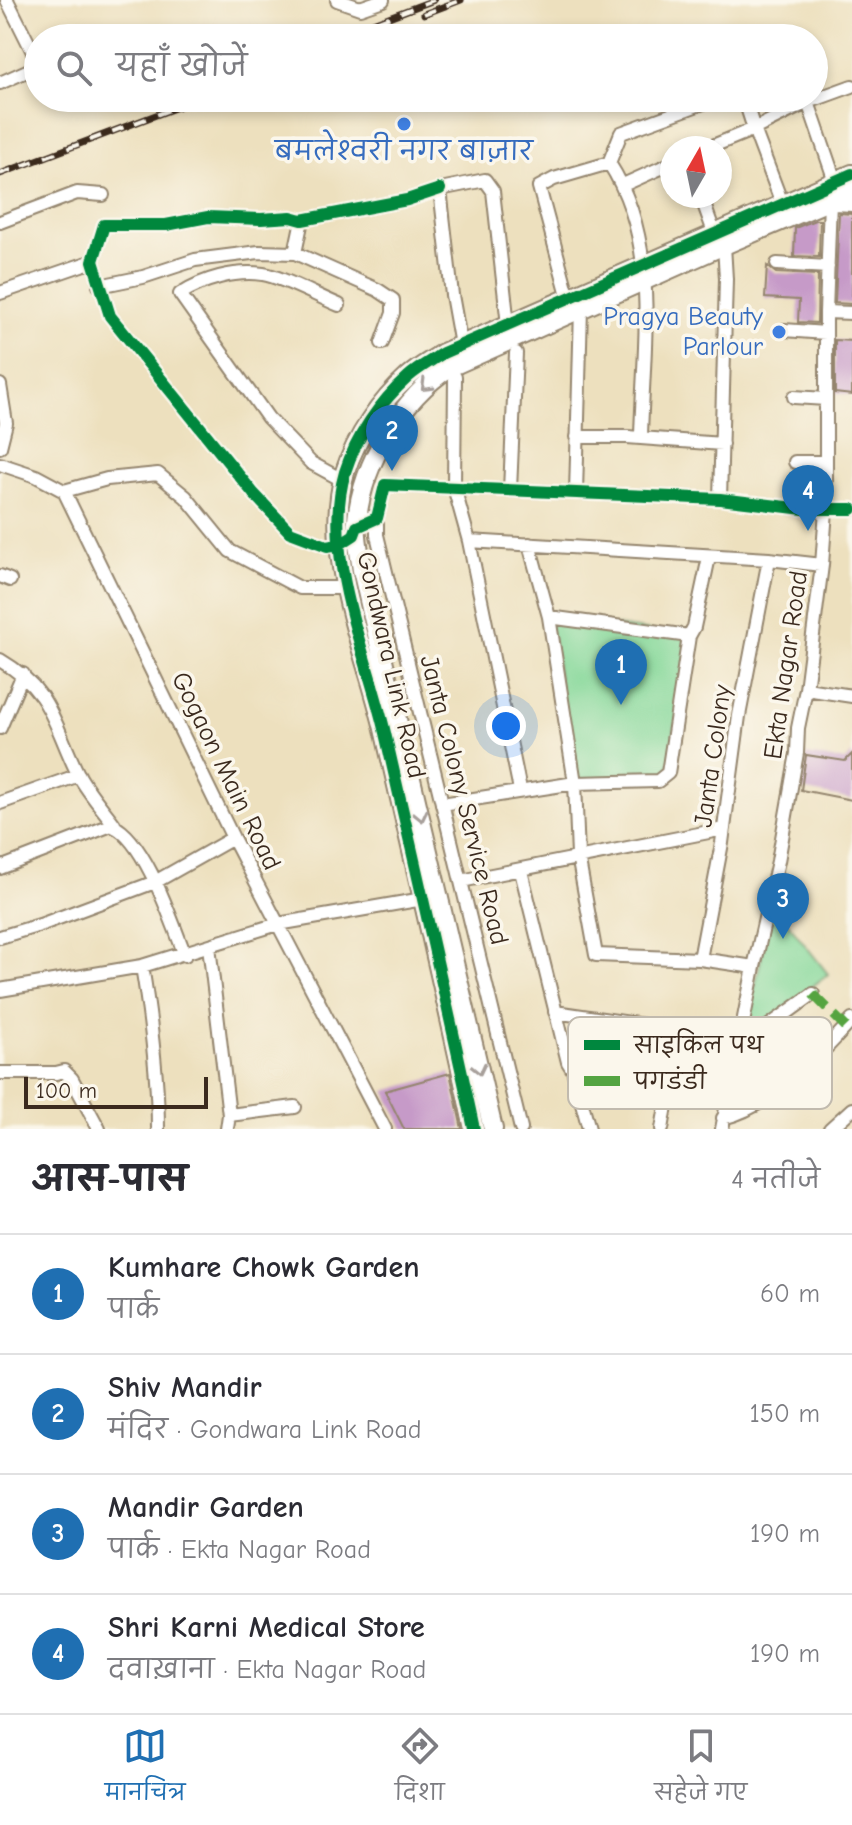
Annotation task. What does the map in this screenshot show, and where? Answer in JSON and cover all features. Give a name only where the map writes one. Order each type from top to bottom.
[{"type":"street","points":[[7,0],[24,35]]},
{"type":"street","points":[[337,0],[360,8],[383,0]]},
{"type":"street","points":[[0,83],[24,71]]},
{"type":"street","points":[[828,95],[852,86]]},
{"type":"street","points":[[609,163],[621,133],[679,112]]},
{"type":"street","points":[[749,112],[783,206]]},
{"type":"street","points":[[732,138],[788,112]]},
{"type":"street","points":[[358,518],[362,493],[372,465],[391,429],[431,380],[450,367],[575,304],[720,240],[843,178],[813,112]]},
{"type":"street","points":[[609,163],[623,185],[644,274],[641,437]]},
{"type":"street","points":[[576,493],[575,304],[539,187],[554,179],[609,163]]},
{"type":"street","points":[[623,185],[660,168]]},
{"type":"street","points":[[340,544],[327,546],[290,532],[254,494],[110,316],[93,261],[104,225],[166,225],[208,217],[291,217],[302,220],[407,200],[440,189],[485,180],[493,191],[508,325]]},
{"type":"street","points":[[440,189],[461,345]]},
{"type":"street","points":[[720,240],[832,202],[852,191]]},
{"type":"street","points":[[0,222],[77,193],[103,195]]},
{"type":"street","points":[[832,202],[852,205]]},
{"type":"street","name":"Ekta Nagar Road","points":[[744,1017],[778,861],[806,689],[822,565],[826,510],[826,312],[832,202]]},
{"type":"street","points":[[706,208],[720,240],[726,279],[720,499]]},
{"type":"street","points":[[295,253],[302,220]]},
{"type":"street","points":[[99,286],[143,277],[195,260],[259,252],[295,253],[378,290],[393,300],[393,313],[382,343]]},
{"type":"street","points":[[0,293],[93,261]]},
{"type":"street","points":[[777,264],[828,267]]},
{"type":"street","points":[[339,305],[265,274],[223,276],[192,286],[180,294],[268,418],[311,463],[344,481]]},
{"type":"street","name":"Gondwara Link Road","points":[[493,1129],[362,570],[358,518],[344,481],[358,440],[377,412],[408,377],[443,353],[461,345],[508,325],[575,304]]},
{"type":"street","points":[[826,312],[852,313]]},
{"type":"street","points":[[784,330],[826,333]]},
{"type":"street","points":[[510,490],[516,353]]},
{"type":"street","points":[[455,377],[454,487],[469,541],[520,790]]},
{"type":"street","points":[[0,385],[6,423],[0,447]]},
{"type":"street","points":[[794,397],[826,399]]},
{"type":"street","points":[[577,437],[641,437],[722,444]]},
{"type":"street","points":[[795,462],[826,462]]},
{"type":"street","points":[[0,464],[36,476],[64,491],[107,479],[158,474],[186,497],[230,551],[300,588],[346,588]]},
{"type":"street","points":[[358,518],[385,485],[720,499],[765,506],[852,509]]},
{"type":"street","name":"Gogaon Main Road","points":[[64,491],[233,838],[385,1129]]},
{"type":"street","name":"Gondwara Link Road","points":[[358,518],[340,544],[346,588],[383,725],[474,1129]]},
{"type":"street","name":"Janta Colony Service Road","points":[[358,518],[377,535],[521,1129]]},
{"type":"street","points":[[469,541],[822,565]]},
{"type":"street","points":[[529,544],[549,617],[575,783],[578,856],[596,955],[700,959],[754,967]]},
{"type":"street","points":[[442,804],[575,783],[658,781],[668,773],[689,636],[694,627],[709,557]]},
{"type":"street","name":"Janta Colony","points":[[700,959],[724,829],[739,716],[769,559]]},
{"type":"street","points":[[549,617],[689,636]]},
{"type":"street","points":[[0,660],[23,674],[49,704],[79,775],[113,826],[134,844],[155,882],[185,955]]},
{"type":"street","points":[[0,728],[23,674]]},
{"type":"street","points":[[806,689],[852,696]]},
{"type":"street","points":[[0,803],[79,775]]},
{"type":"street","points":[[0,868],[114,824]]},
{"type":"street","points":[[461,881],[724,829]]},
{"type":"street","points":[[0,937],[155,882],[233,838]]},
{"type":"street","points":[[521,871],[568,1062]]},
{"type":"street","points":[[0,990],[142,966],[278,924],[423,899]]},
{"type":"street","points":[[209,946],[228,1122],[295,1107]]},
{"type":"street","points":[[142,966],[154,1042],[158,1129]]},
{"type":"street","points":[[778,1017],[813,994]]},
{"type":"street","points":[[555,1012],[586,1017]]},
{"type":"street","points":[[832,1042],[852,1020]]},
{"type":"street","points":[[0,1073],[64,1071],[72,1079],[99,1129]]},
{"type":"street","points":[[584,1109],[589,1129]]},
{"type":"street","points":[[662,1129],[665,1109]]},
{"type":"street","points":[[723,1124],[748,1109]]},
{"type":"street","points":[[830,1129],[852,1109]]},
{"type":"green space","points":[[549,617],[689,636],[668,773],[658,781],[575,783]]},
{"type":"green space","points":[[773,904],[828,974],[773,1017],[748,1017]]},
{"type":"building","points":[[839,213],[852,214],[852,304],[835,303]]},
{"type":"building","points":[[820,220],[819,257],[794,256],[795,228]]},
{"type":"building","points":[[767,266],[776,273],[818,275],[817,323],[798,322],[799,300],[765,298]]},
{"type":"building","points":[[835,340],[852,341],[852,395],[835,393]]},
{"type":"building","points":[[852,754],[852,800],[801,790],[806,755],[845,761]]},
{"type":"building","points":[[450,1073],[462,1129],[404,1129],[385,1091]]},
{"type":"railway","points":[[370,24],[434,0]]},
{"type":"railway","points":[[424,14],[461,0]]},
{"type":"railway","points":[[0,174],[164,112]]},
{"type":"marked path","points":[[813,994],[846,1027]]},
{"type":"cycle path","points":[[474,1129],[385,733],[342,570],[339,504],[350,459],[362,433],[388,397],[412,374],[443,353],[852,174]]},
{"type":"cycle path","points":[[440,189],[407,200],[302,220],[291,217],[208,217],[166,225],[104,225],[93,261],[110,316],[254,494],[290,532],[327,546],[340,544],[354,535],[357,527],[377,518],[385,485],[720,499],[804,509],[852,509]]},
{"type":"place","name":"बमलेश्वरी नगर बाज़ार","points":[[404,124]]},
{"type":"place","name":"Pragya Beauty Parlour","points":[[779,332]]},
{"type":"place","name":"Shiv Mandir","points":[[392,471]]},
{"type":"place","name":"Shri Karni Medical Store","points":[[808,531]]},
{"type":"place","name":"Kumhare Chowk Garden","points":[[621,705]]},
{"type":"place","name":"Mandir Garden","points":[[783,939]]}]
